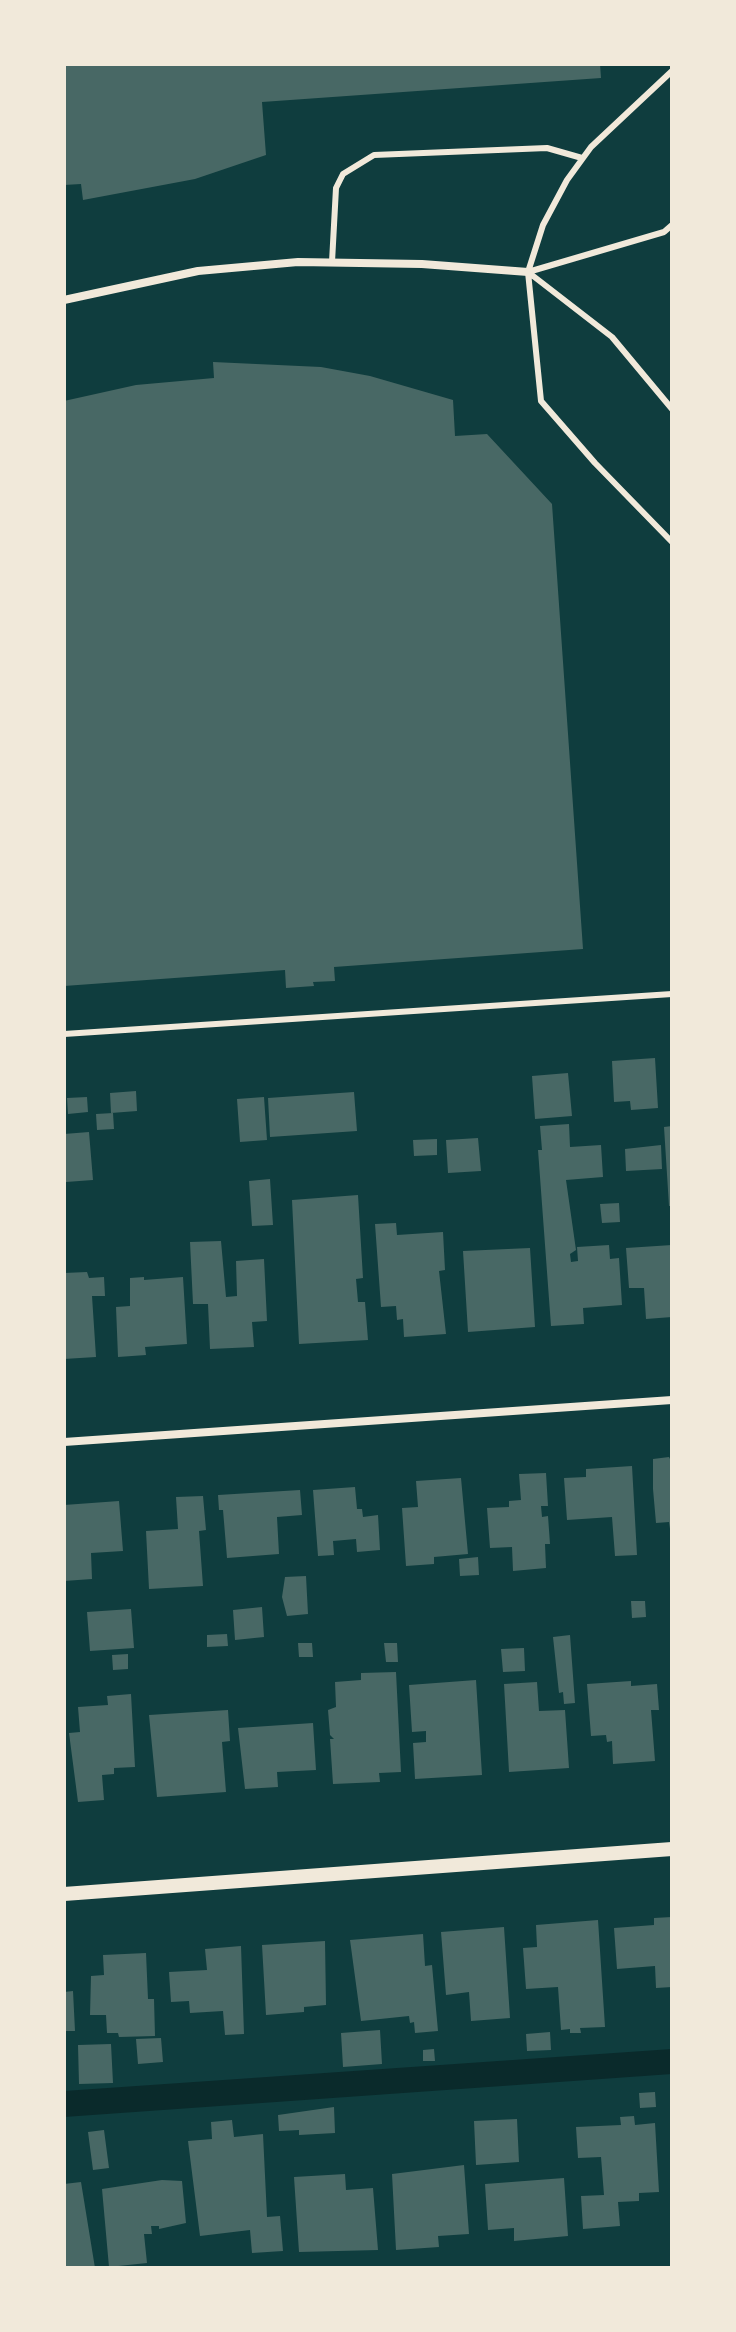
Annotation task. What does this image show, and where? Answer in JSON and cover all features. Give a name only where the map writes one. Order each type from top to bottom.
[{"type":"street","points":[[64,300],[198,271],[298,262],[422,264],[528,272]]},
{"type":"street","points":[[64,1442],[672,1400]]},
{"type":"street","points":[[64,1894],[672,1849]]},
{"type":"lane","points":[[672,71],[582,158],[543,225],[528,272],[541,401],[595,463],[672,542]]},
{"type":"lane","points":[[332,262],[336,188],[343,174],[374,155],[547,148],[582,158]]},
{"type":"lane","points":[[528,272],[664,232],[672,225]]},
{"type":"lane","points":[[528,272],[612,337],[672,409]]},
{"type":"lane","points":[[64,1034],[672,994]]},
{"type":"water","points":[[672,2049],[672,2074],[64,2117],[64,2091]]},
{"type":"building","points":[[64,64],[600,64],[601,78],[262,102],[266,155],[195,179],[83,200],[81,184],[64,185]]},
{"type":"building","points":[[213,362],[321,367],[370,376],[453,400],[455,436],[487,434],[552,504],[583,949],[334,967],[335,981],[286,988],[285,970],[64,986],[64,401],[136,385],[214,378]]},
{"type":"building","points":[[655,1058],[658,1108],[631,1110],[630,1101],[614,1102],[612,1061]]},
{"type":"building","points":[[568,1073],[572,1116],[535,1119],[532,1076]]},
{"type":"building","points":[[136,1091],[137,1111],[111,1113],[110,1093]]},
{"type":"building","points":[[354,1092],[357,1131],[270,1137],[268,1098]]},
{"type":"building","points":[[87,1097],[88,1112],[68,1114],[67,1098]]},
{"type":"building","points":[[264,1097],[267,1140],[240,1142],[237,1099]]},
{"type":"building","points":[[113,1113],[114,1129],[97,1130],[96,1114]]},
{"type":"building","points":[[569,1124],[570,1147],[601,1145],[603,1177],[566,1180],[576,1250],[570,1254],[571,1262],[578,1261],[577,1247],[609,1245],[610,1259],[619,1258],[622,1305],[583,1308],[584,1324],[551,1326],[538,1150],[542,1150],[540,1126]]},
{"type":"building","points":[[672,1126],[672,1206],[669,1206],[664,1127]]},
{"type":"building","points":[[89,1132],[93,1180],[66,1182],[64,1134]]},
{"type":"building","points":[[478,1138],[481,1171],[448,1173],[446,1140]]},
{"type":"building","points":[[437,1139],[437,1155],[414,1156],[413,1140]]},
{"type":"building","points":[[661,1145],[662,1169],[626,1171],[625,1149]]},
{"type":"building","points":[[270,1179],[273,1225],[252,1226],[249,1181]]},
{"type":"building","points":[[358,1195],[363,1278],[356,1279],[358,1302],[365,1302],[368,1340],[299,1344],[292,1200]]},
{"type":"building","points":[[619,1203],[620,1222],[602,1223],[600,1204]]},
{"type":"building","points":[[396,1223],[397,1235],[443,1232],[445,1270],[439,1271],[446,1334],[404,1337],[403,1319],[397,1320],[396,1306],[381,1307],[375,1224]]},
{"type":"building","points":[[221,1241],[226,1297],[237,1296],[236,1261],[264,1259],[267,1321],[252,1322],[254,1347],[210,1349],[208,1304],[193,1304],[190,1242]]},
{"type":"building","points":[[672,1245],[672,1317],[646,1319],[644,1288],[629,1288],[626,1248]]},
{"type":"building","points":[[530,1248],[535,1327],[468,1332],[463,1251]]},
{"type":"building","points":[[87,1272],[89,1278],[104,1277],[105,1296],[92,1296],[96,1357],[64,1359],[64,1273]]},
{"type":"building","points":[[144,1277],[144,1280],[183,1277],[187,1344],[145,1347],[146,1355],[118,1357],[116,1307],[130,1306],[130,1278]]},
{"type":"building","points":[[669,1457],[672,1463],[670,1529],[669,1522],[656,1523],[653,1489],[653,1459]]},
{"type":"building","points":[[632,1466],[637,1555],[615,1556],[612,1517],[567,1520],[564,1478],[586,1477],[586,1469]]},
{"type":"building","points":[[546,1473],[548,1506],[541,1506],[542,1517],[548,1516],[550,1544],[545,1544],[546,1568],[513,1571],[512,1547],[490,1548],[487,1508],[509,1507],[509,1501],[521,1500],[519,1474]]},
{"type":"building","points":[[461,1478],[468,1554],[434,1557],[434,1564],[406,1566],[402,1508],[418,1507],[416,1481]]},
{"type":"building","points":[[355,1487],[357,1509],[362,1509],[363,1517],[378,1515],[380,1550],[357,1552],[356,1539],[333,1541],[334,1555],[318,1556],[313,1490]]},
{"type":"building","points":[[300,1490],[302,1515],[277,1517],[279,1554],[227,1558],[223,1510],[219,1510],[218,1495]]},
{"type":"building","points":[[203,1496],[206,1530],[199,1531],[203,1586],[149,1589],[146,1531],[178,1529],[176,1497]]},
{"type":"building","points":[[119,1501],[123,1551],[91,1553],[92,1579],[64,1581],[64,1505]]},
{"type":"building","points":[[478,1557],[479,1575],[460,1576],[459,1559]]},
{"type":"building","points":[[306,1576],[308,1614],[287,1616],[282,1597],[285,1577]]},
{"type":"building","points":[[631,1601],[645,1601],[646,1617],[632,1618]]},
{"type":"building","points":[[262,1607],[264,1637],[235,1640],[233,1610]]},
{"type":"building","points":[[131,1609],[134,1648],[90,1651],[87,1612]]},
{"type":"building","points":[[227,1634],[228,1646],[207,1647],[207,1635]]},
{"type":"building","points":[[570,1635],[575,1703],[564,1704],[563,1692],[559,1693],[553,1637]]},
{"type":"building","points":[[298,1643],[312,1643],[313,1657],[299,1657]]},
{"type":"building","points":[[384,1643],[397,1643],[398,1662],[386,1662]]},
{"type":"building","points":[[524,1648],[525,1671],[503,1672],[501,1649]]},
{"type":"building","points":[[128,1654],[128,1669],[113,1670],[112,1655]]},
{"type":"building","points":[[396,1672],[401,1772],[379,1773],[380,1782],[333,1784],[330,1739],[334,1739],[330,1735],[328,1710],[336,1707],[335,1682],[361,1680],[361,1673]]},
{"type":"building","points":[[476,1680],[482,1775],[415,1779],[413,1743],[426,1742],[426,1731],[412,1732],[409,1685]]},
{"type":"building","points":[[631,1681],[631,1686],[657,1684],[659,1710],[651,1710],[655,1761],[613,1764],[612,1741],[607,1742],[606,1735],[591,1736],[587,1684]]},
{"type":"building","points":[[537,1682],[539,1711],[565,1710],[569,1768],[509,1772],[504,1684]]},
{"type":"building","points":[[131,1694],[135,1767],[114,1768],[114,1774],[102,1775],[104,1800],[78,1802],[69,1733],[80,1732],[78,1707],[108,1705],[107,1696]]},
{"type":"building","points":[[228,1710],[230,1741],[222,1742],[226,1792],[157,1797],[149,1715]]},
{"type":"building","points":[[313,1723],[316,1770],[277,1772],[278,1787],[245,1789],[238,1728]]},
{"type":"building","points":[[672,1917],[672,1987],[656,1988],[655,1966],[617,1969],[614,1928],[654,1925],[654,1918]]},
{"type":"building","points":[[598,1920],[605,2027],[580,2028],[581,2033],[570,2033],[570,2029],[561,2030],[558,1987],[526,1989],[523,1948],[537,1947],[536,1925]]},
{"type":"building","points":[[504,1927],[510,2018],[471,2021],[469,1992],[446,1995],[441,1932]]},
{"type":"building","points":[[423,1934],[425,1966],[432,1965],[438,2031],[415,2033],[414,2022],[410,2023],[409,2016],[361,2021],[350,1940]]},
{"type":"building","points":[[325,1941],[326,2005],[304,2007],[304,2012],[266,2015],[262,1945]]},
{"type":"building","points":[[241,1946],[244,2034],[225,2035],[223,2011],[190,2013],[189,2001],[171,2002],[169,1972],[207,1970],[205,1949]]},
{"type":"building","points":[[146,1953],[148,1999],[154,1999],[155,2036],[119,2037],[118,2033],[107,2033],[106,2015],[90,2015],[91,1976],[104,1975],[103,1955]]},
{"type":"building","points":[[73,1991],[75,2031],[64,2031],[64,1992]]},
{"type":"building","points":[[380,2030],[382,2064],[343,2067],[341,2033]]},
{"type":"building","points":[[550,2032],[551,2050],[527,2051],[526,2034]]},
{"type":"building","points":[[161,2038],[163,2062],[138,2064],[136,2039]]},
{"type":"building","points":[[111,2044],[113,2083],[79,2084],[78,2045]]},
{"type":"building","points":[[434,2049],[435,2061],[423,2061],[423,2050]]},
{"type":"building","points":[[655,2092],[656,2107],[640,2108],[639,2093]]},
{"type":"building","points":[[334,2107],[335,2133],[299,2135],[299,2130],[279,2131],[278,2115]]},
{"type":"building","points":[[634,2116],[635,2125],[655,2123],[659,2192],[639,2193],[639,2201],[618,2202],[620,2226],[583,2229],[581,2196],[604,2195],[601,2157],[578,2158],[576,2127],[621,2125],[620,2117]]},
{"type":"building","points":[[517,2119],[519,2162],[476,2165],[474,2121]]},
{"type":"building","points":[[232,2120],[234,2137],[263,2134],[267,2217],[280,2216],[283,2251],[252,2253],[250,2230],[200,2236],[188,2141],[212,2139],[211,2122]]},
{"type":"building","points":[[104,2130],[109,2168],[93,2170],[88,2132]]},
{"type":"building","points":[[464,2165],[469,2234],[438,2236],[439,2247],[396,2250],[392,2174]]},
{"type":"building","points":[[345,2174],[346,2190],[373,2188],[378,2250],[299,2252],[294,2177]]},
{"type":"building","points":[[564,2178],[568,2236],[514,2241],[514,2228],[488,2230],[485,2184]]},
{"type":"building","points":[[162,2180],[182,2181],[186,2223],[159,2229],[159,2226],[151,2226],[152,2234],[144,2234],[147,2263],[109,2267],[102,2189]]},
{"type":"building","points":[[81,2182],[95,2268],[64,2268],[64,2184]]}]
